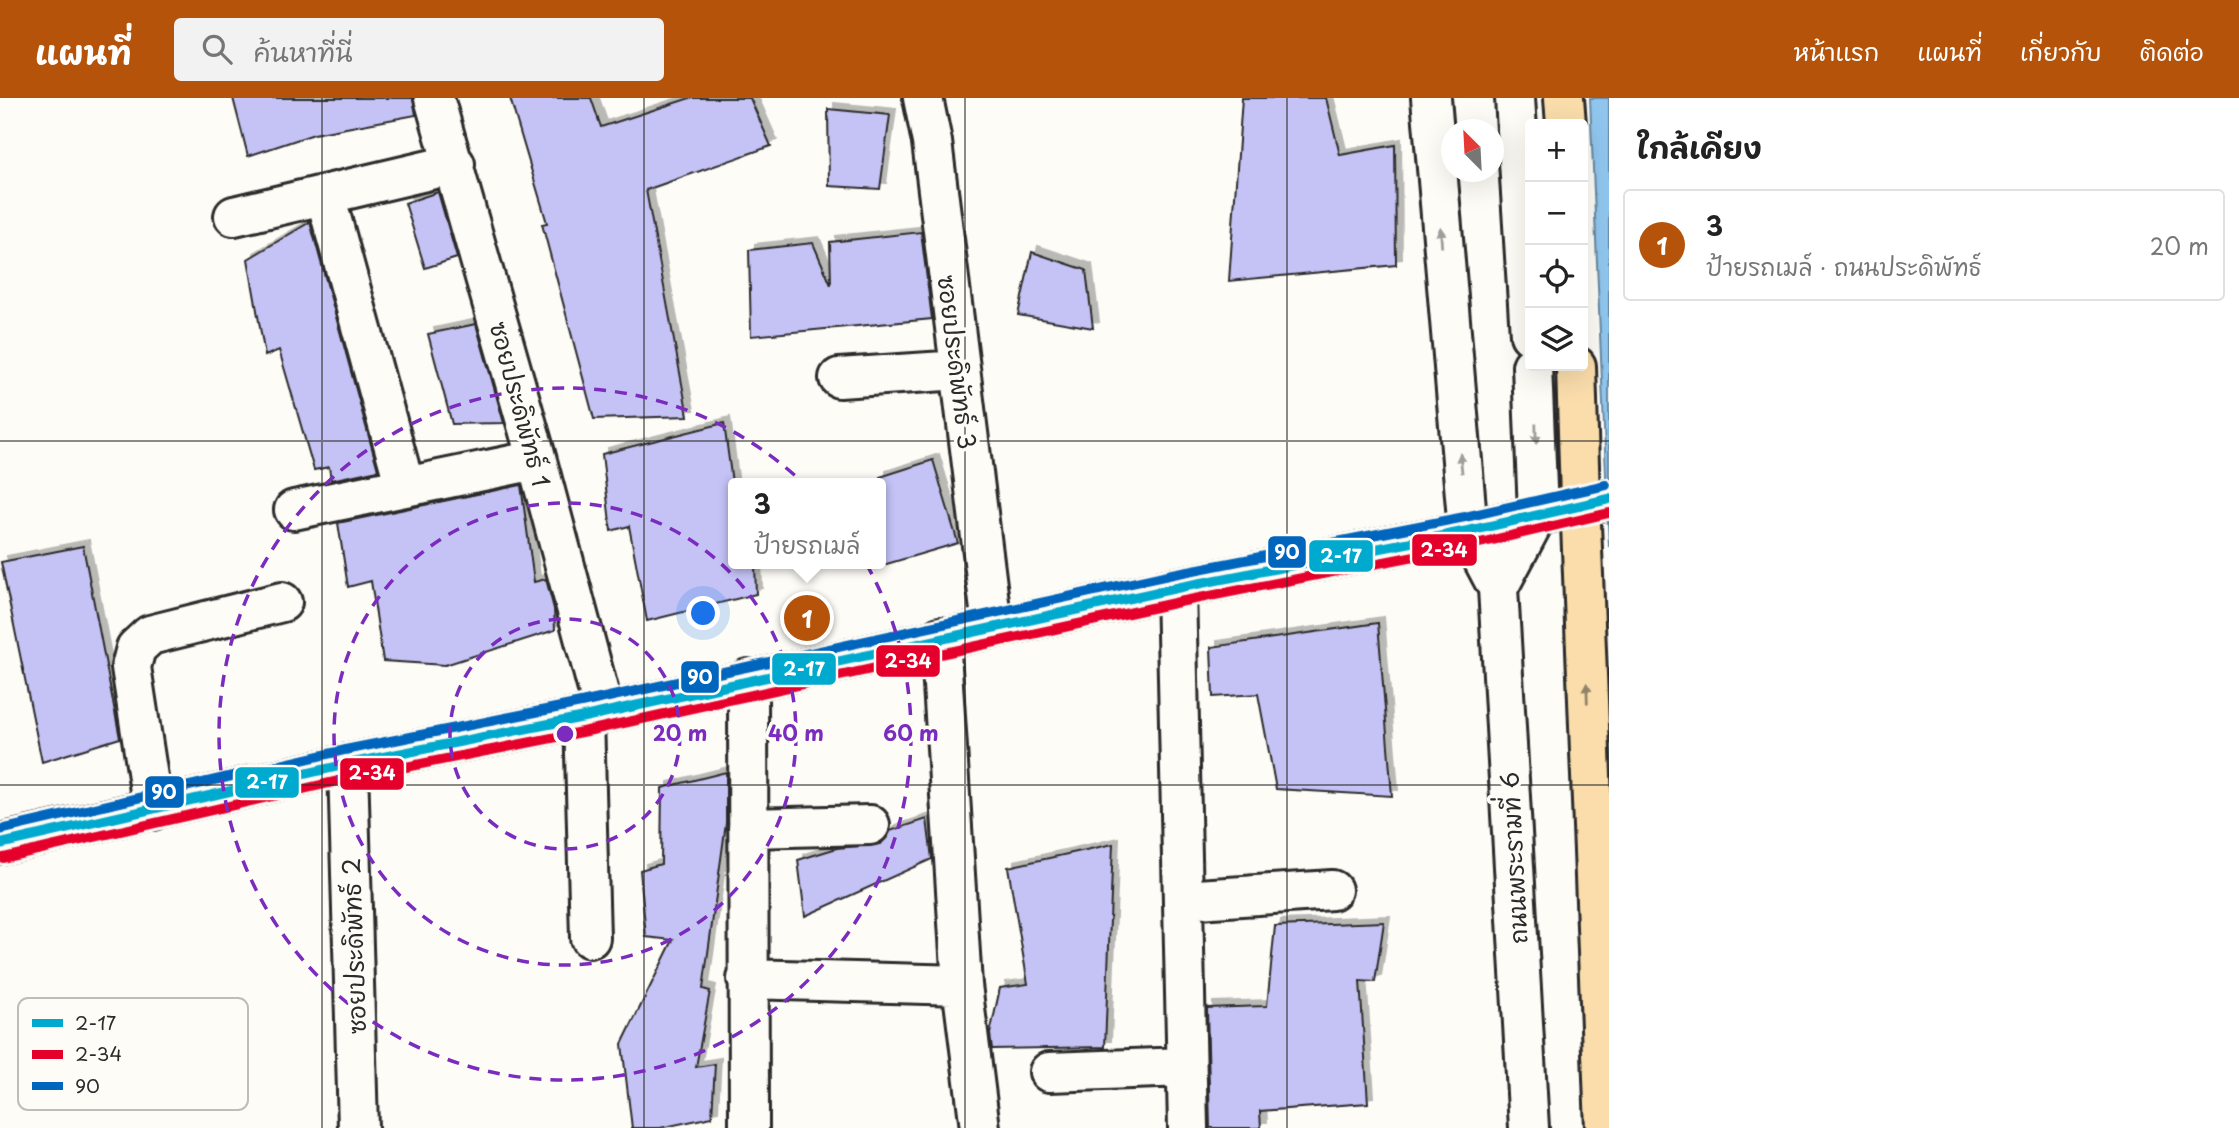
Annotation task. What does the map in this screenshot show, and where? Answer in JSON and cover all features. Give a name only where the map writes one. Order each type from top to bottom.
[{"type":"highway","points":[[1564,98],[1566,119]]},
{"type":"highway","points":[[1576,371],[1605,1128]]},
{"type":"street","name":"ซอยประดิพัทธ์ 1","points":[[434,98],[455,164],[536,460],[594,714],[590,938]]},
{"type":"street","name":"ซอยประดิพัทธ์ 3","points":[[923,98],[932,142],[992,626]]},
{"type":"street","name":"ถนนพระรามที่ 6","points":[[1431,98],[1451,365],[1468,531],[1498,588],[1529,1128]]},
{"type":"street","points":[[1515,98],[1528,308]]},
{"type":"street","points":[[234,216],[455,164]]},
{"type":"street","points":[[326,195],[405,487]]},
{"type":"street","points":[[839,378],[960,370]]},
{"type":"street","points":[[1498,588],[1538,513],[1532,371]]},
{"type":"street","points":[[294,510],[536,460]]},
{"type":"street","points":[[0,844],[348,764],[594,714],[992,626],[1468,531],[1608,499]]},
{"type":"street","points":[[1175,588],[1188,1128]]},
{"type":"street","points":[[153,810],[131,667],[136,648],[150,635],[282,602]]},
{"type":"street","points":[[940,637],[962,985],[980,1128]]},
{"type":"street","points":[[748,679],[749,1128]]},
{"type":"street","name":"ซอยประดิพัทธ์ 2","points":[[348,764],[358,1128]]},
{"type":"street","points":[[748,828],[870,825]]},
{"type":"street","points":[[1183,900],[1332,890]]},
{"type":"street","points":[[747,979],[962,985]]},
{"type":"street","points":[[1049,1072],[1186,1067]]},
{"type":"water","points":[[1590,98],[1609,98],[1609,547],[1607,499]]},
{"type":"building","points":[[233,98],[413,98],[416,115],[314,134],[248,156]]},
{"type":"building","points":[[510,98],[591,98],[601,127],[690,98],[750,98],[771,146],[646,190],[688,416],[594,419],[542,224],[547,223]]},
{"type":"building","points":[[1242,98],[1326,98],[1340,155],[1395,145],[1396,265],[1229,281]]},
{"type":"building","points":[[828,109],[890,115],[880,189],[829,186]]},
{"type":"building","points":[[438,192],[457,258],[425,268],[405,203]]},
{"type":"building","points":[[310,222],[378,470],[331,480],[329,467],[314,470],[279,350],[265,356],[248,259]]},
{"type":"building","points":[[921,232],[932,319],[751,336],[749,250],[813,243],[831,285],[830,242]]},
{"type":"building","points":[[1032,252],[1086,270],[1093,328],[1018,315]]},
{"type":"building","points":[[476,324],[504,423],[452,424],[428,334]]},
{"type":"building","points":[[724,423],[731,478],[728,478],[728,569],[755,569],[756,594],[647,621],[629,526],[611,531],[602,454]]},
{"type":"building","points":[[933,460],[958,543],[886,564],[886,478],[880,477]]},
{"type":"building","points":[[521,485],[534,582],[546,579],[554,609],[555,630],[445,665],[383,661],[371,581],[348,587],[338,523]]},
{"type":"building","points":[[83,546],[120,738],[42,762],[1,562]]},
{"type":"building","points":[[1378,623],[1392,796],[1276,789],[1258,694],[1213,697],[1211,647]]},
{"type":"building","points":[[726,772],[726,823],[703,989],[710,991],[696,1067],[715,1064],[712,1117],[660,1128],[632,1128],[622,1044],[673,940],[646,937],[640,870],[661,864],[662,788]]},
{"type":"building","points":[[927,819],[932,859],[805,916],[798,860],[837,848],[881,844],[890,831]]},
{"type":"building","points":[[1113,844],[1105,1047],[992,1049],[990,1034],[1000,988],[1028,984],[1008,867]]},
{"type":"building","points":[[1384,922],[1375,982],[1360,981],[1368,1103],[1260,1111],[1261,1128],[1210,1128],[1207,1008],[1267,1006],[1275,926]]},
{"type":"transit line","name":"90","points":[[0,830],[345,750],[581,703],[1173,574],[1465,517],[1606,485]]},
{"type":"transit line","name":"2-17","points":[[0,844],[348,764],[584,717],[1176,588],[1468,531],[1609,499]]},
{"type":"transit line","name":"2-34","points":[[3,858],[351,778],[587,731],[1179,602],[1471,545],[1609,513]]},
{"type":"place","name":"3","points":[[807,618]]}]
